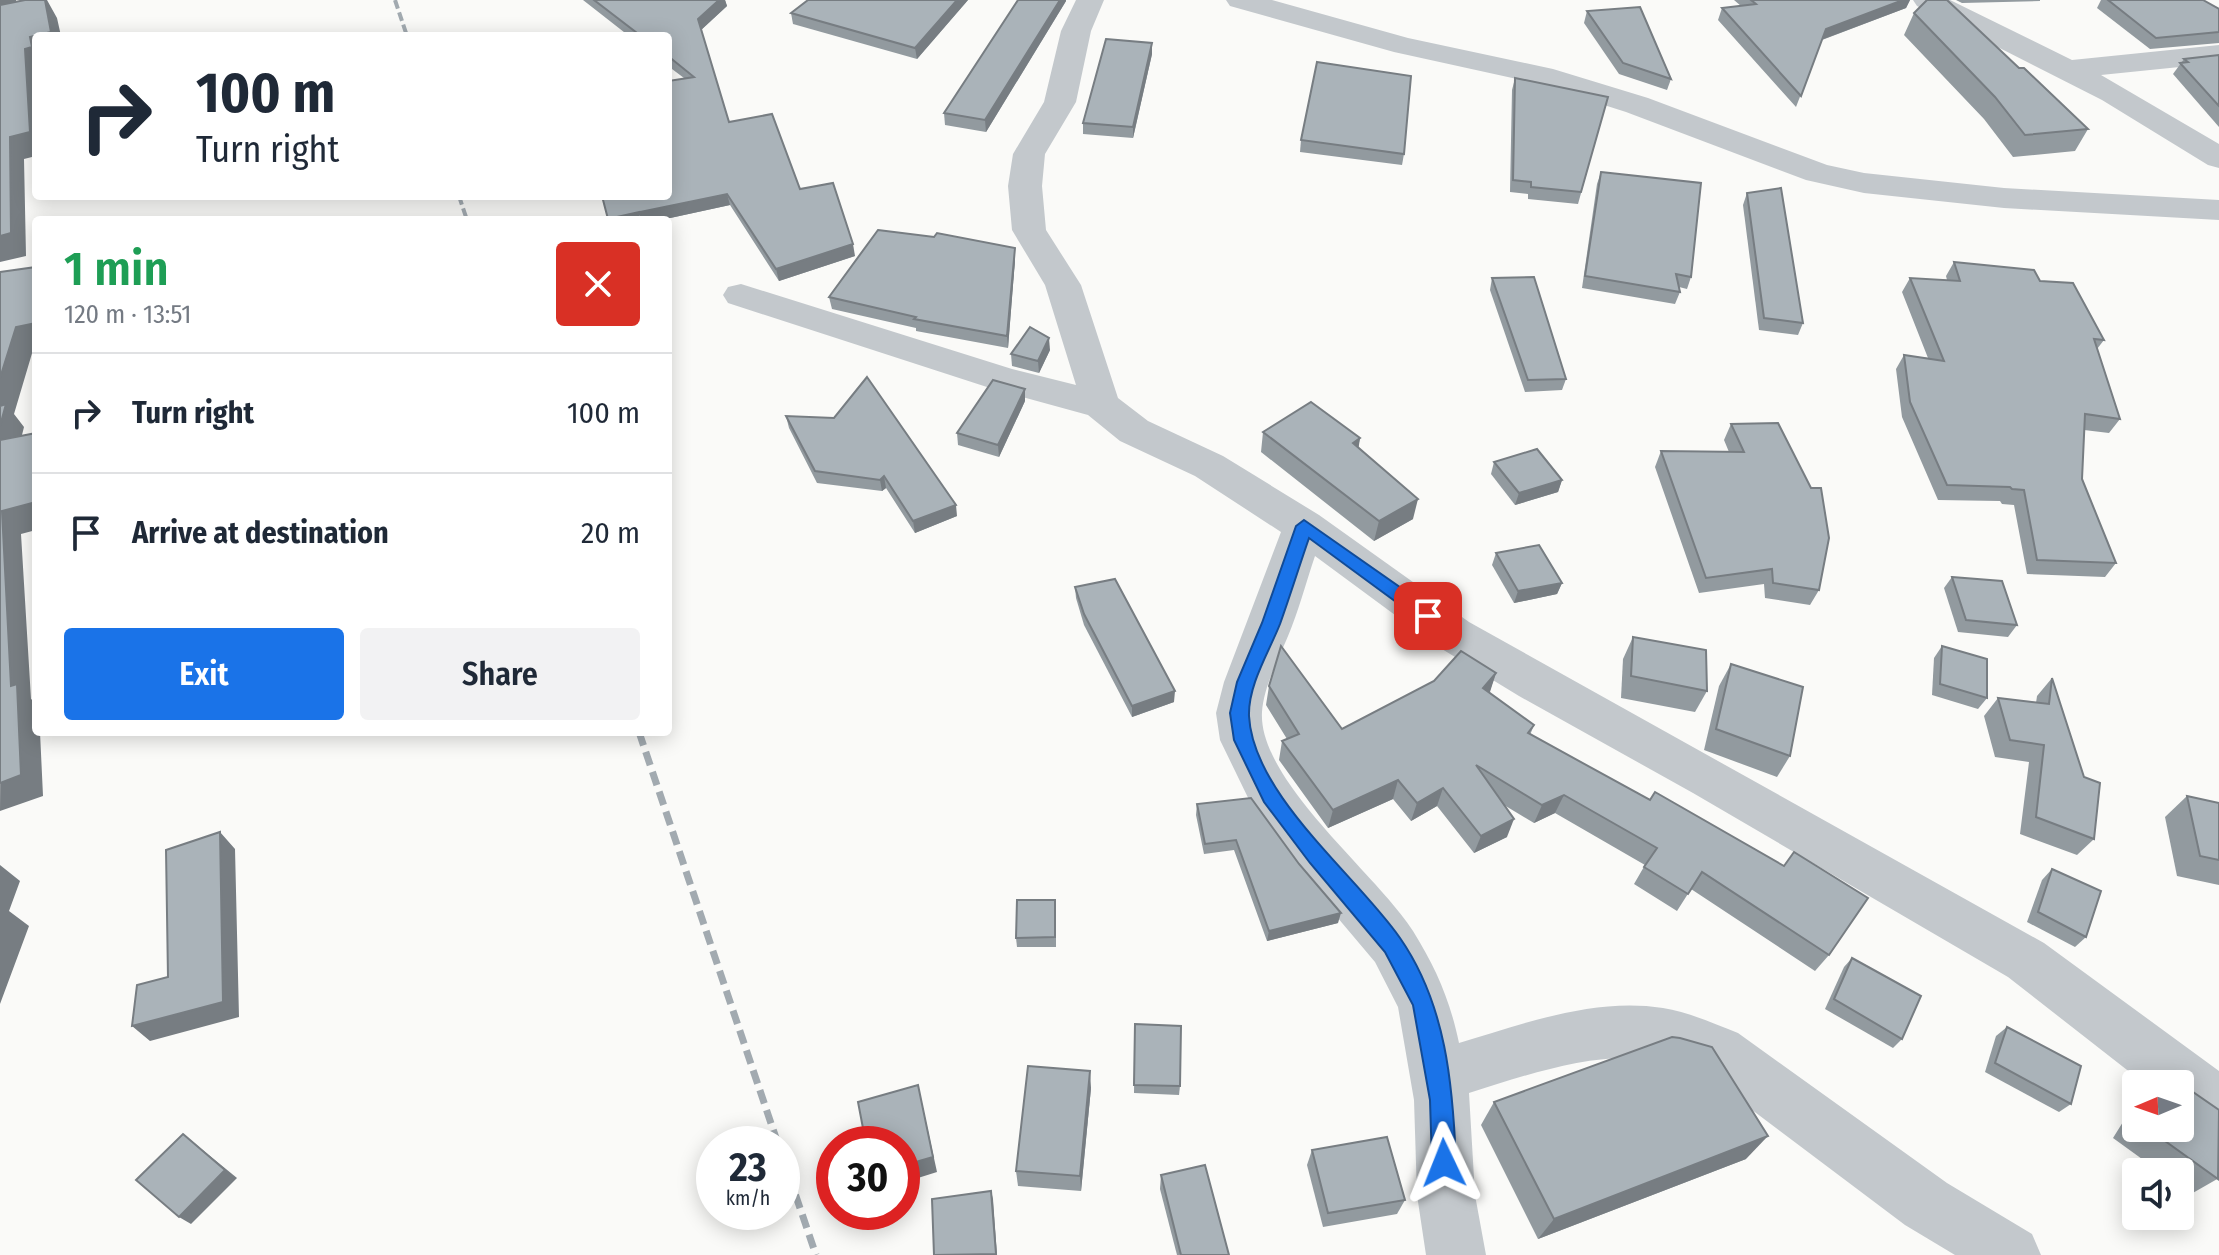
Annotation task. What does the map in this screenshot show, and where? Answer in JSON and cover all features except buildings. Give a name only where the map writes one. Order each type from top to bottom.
[{"type":"street","points":[[1090,0],[1076,31],[1060,102],[1029,154],[1025,186],[1029,230],[1063,285],[1101,405]]},
{"type":"street","points":[[1240,0],[1404,46],[1542,75],[1637,105],[1803,168],[1864,183],[2004,198],[2219,210]]},
{"type":"street","points":[[1927,0],[2069,69],[2179,131],[2219,158]]},
{"type":"street","points":[[2069,69],[2219,54]]},
{"type":"street","points":[[741,295],[1003,379],[1101,405],[1134,431],[1209,466],[1304,526],[1453,634],[2026,960],[2189,1084],[2219,1101]]},
{"type":"street","points":[[1304,526],[1247,682],[1239,713],[1243,740],[1271,796],[1317,857],[1393,945],[1424,1003],[1442,1100],[1446,1195],[1456,1255]]},
{"type":"street","points":[[1438,1076],[1537,1046],[1615,1031],[1664,1034],[1719,1052],[1926,1204],[2011,1255]]},
{"type":"railway","points":[[395,0],[406,32]]},
{"type":"railway","points":[[460,200],[466,216]]},
{"type":"railway","points":[[640,736],[772,1126]]},
{"type":"railway","points":[[800,1208],[816,1255]]},
{"type":"route","points":[[1428,616],[1304,526],[1247,682],[1239,713],[1243,740],[1271,796],[1317,857],[1393,945],[1424,1003],[1442,1100],[1444,1163]]}]
